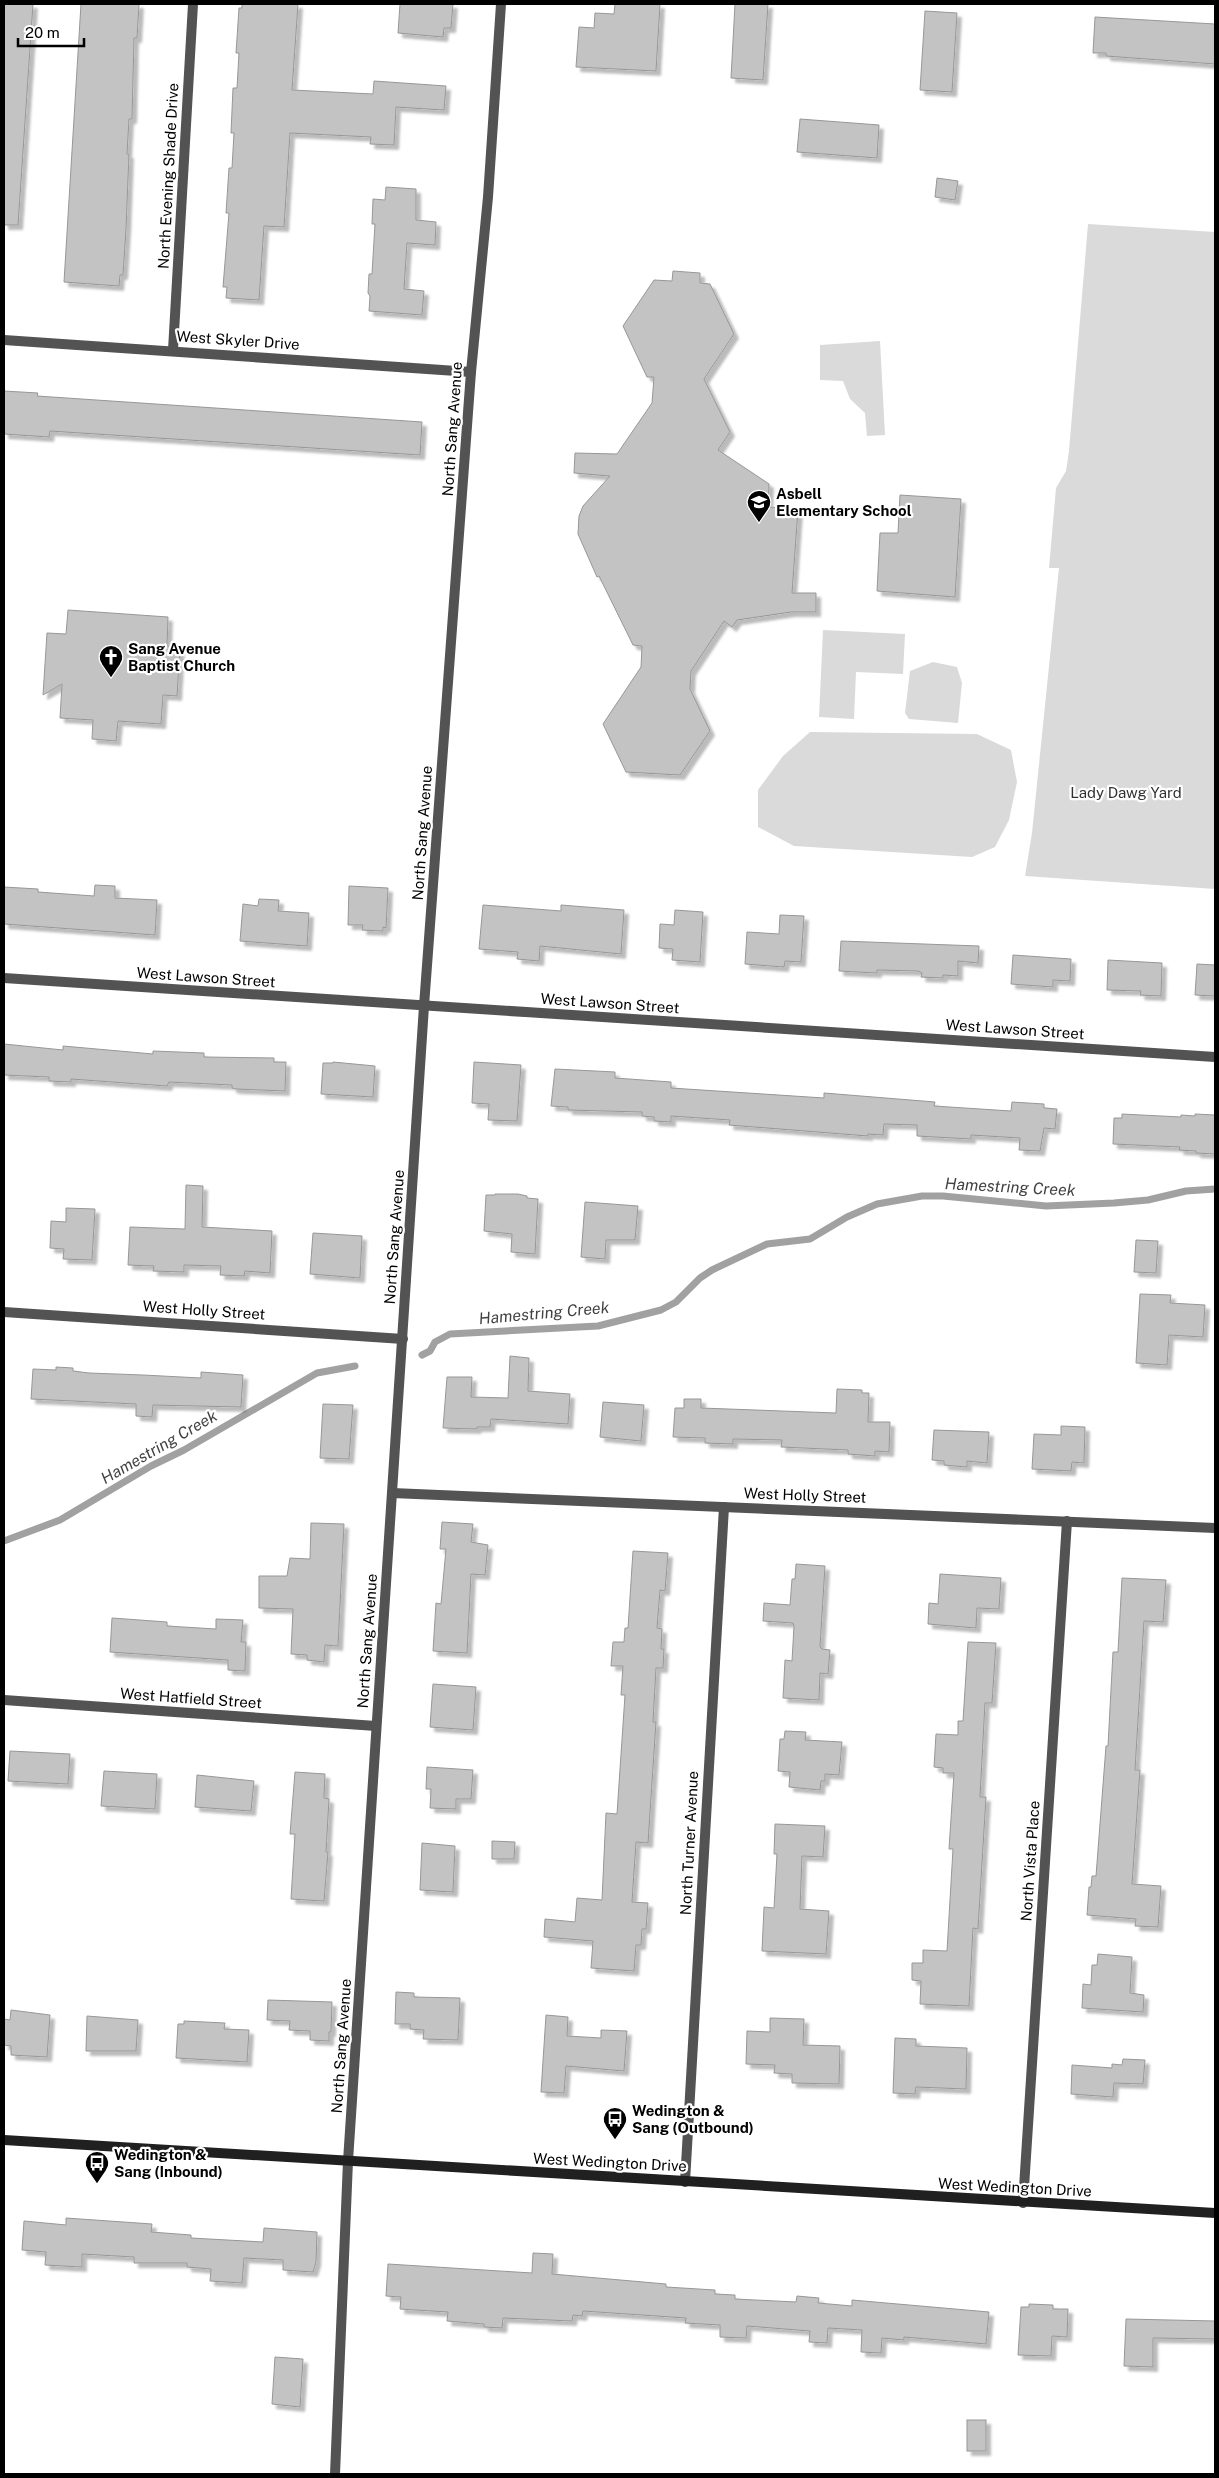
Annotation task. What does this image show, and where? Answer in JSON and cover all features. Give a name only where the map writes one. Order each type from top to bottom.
[{"type":"main road","name":"West Wedington Drive","points":[[4,2140],[1023,2203],[1215,2213]]},
{"type":"street","name":"North Evening Shade Drive","points":[[173,350],[192,4]]},
{"type":"street","name":"North Sang Avenue","points":[[335,2474],[348,2161],[424,1006],[471,372],[489,184],[501,4]]},
{"type":"street","name":"West Skyler Drive","points":[[4,340],[173,350],[471,372]]},
{"type":"street","name":"West Lawson Street","points":[[4,978],[1215,1058]]},
{"type":"street","name":"West Holly Street","points":[[4,1312],[403,1339]]},
{"type":"street","name":"West Holly Street","points":[[392,1493],[1215,1528]]},
{"type":"street","name":"North Turner Avenue","points":[[685,2182],[724,1507]]},
{"type":"street","name":"North Vista Place","points":[[1023,2203],[1067,1521]]},
{"type":"street","name":"West Hatfield Street","points":[[4,1700],[376,1726]]},
{"type":"green space","name":"Lady Dawg Yard","points":[[1088,224],[1215,232],[1215,889],[1025,876],[1032,833],[1059,568],[1049,568],[1056,488],[1066,471],[1069,451]]},
{"type":"green space","points":[[880,341],[885,435],[867,436],[865,413],[850,399],[843,381],[820,380],[820,345]]},
{"type":"green space","points":[[823,630],[905,634],[903,674],[856,672],[854,719],[819,717]]},
{"type":"green space","points":[[933,662],[957,667],[962,683],[958,723],[909,719],[905,713],[910,671]]},
{"type":"green space","points":[[810,732],[977,734],[1011,750],[1017,782],[1009,820],[995,847],[972,857],[794,846],[758,827],[758,790],[783,756]]},
{"type":"building","points":[[4,4],[33,4],[18,225],[4,225]]},
{"type":"building","points":[[81,4],[139,4],[137,38],[134,38],[132,119],[129,119],[123,275],[120,275],[119,286],[64,282]]},
{"type":"building","points":[[242,4],[298,4],[292,90],[373,94],[374,81],[446,86],[444,110],[396,107],[394,145],[370,144],[371,137],[290,133],[284,227],[264,226],[259,300],[226,298],[227,287],[223,287],[229,213],[226,213],[229,168],[232,168],[234,133],[231,133],[233,88],[237,88],[239,53],[236,53],[239,8],[242,8]]},
{"type":"building","points":[[400,4],[453,4],[451,28],[444,28],[443,37],[398,33]]},
{"type":"building","points":[[615,4],[660,4],[656,71],[576,67],[579,27],[594,28],[595,13],[614,14]]},
{"type":"building","points":[[735,4],[768,4],[763,80],[731,78]]},
{"type":"building","points":[[925,11],[957,13],[952,92],[920,90]]},
{"type":"building","points":[[1095,17],[1215,24],[1215,64],[1106,56],[1106,53],[1093,53]]},
{"type":"building","points":[[800,119],[879,125],[877,158],[797,152]]},
{"type":"building","points":[[937,178],[958,181],[955,200],[935,197]]},
{"type":"building","points":[[386,187],[416,189],[416,220],[436,222],[435,245],[407,243],[404,289],[424,291],[422,315],[369,311],[369,274],[372,274],[375,224],[372,224],[373,199],[385,200]]},
{"type":"building","points":[[673,271],[700,273],[700,283],[710,284],[734,334],[704,379],[730,432],[718,450],[769,484],[768,507],[798,509],[792,593],[816,593],[816,612],[791,612],[737,620],[732,627],[724,621],[691,671],[690,689],[710,731],[680,775],[626,772],[603,724],[641,667],[642,646],[633,645],[599,576],[597,577],[578,534],[579,516],[583,506],[610,476],[574,473],[575,453],[617,454],[652,403],[654,377],[647,377],[623,326],[654,280],[672,281]]},
{"type":"building","points":[[4,391],[38,393],[37,396],[422,422],[420,455],[50,431],[49,437],[4,434]]},
{"type":"building","points":[[900,495],[961,499],[955,597],[877,591],[880,533],[898,533]]},
{"type":"building","name":"Sang Avenue Baptist Church","points":[[68,610],[168,617],[167,646],[180,647],[177,696],[163,695],[161,724],[118,721],[116,741],[92,739],[93,720],[60,718],[62,684],[43,695],[47,633],[66,634]]},
{"type":"building","points":[[95,885],[115,886],[115,898],[157,900],[155,935],[4,924],[4,887],[38,889],[38,892],[94,896]]},
{"type":"building","points":[[349,886],[388,888],[386,928],[383,927],[383,931],[362,930],[363,925],[348,925]]},
{"type":"building","points":[[259,899],[279,900],[278,911],[309,913],[307,946],[240,941],[243,904],[258,906]]},
{"type":"building","points":[[483,905],[561,911],[561,905],[624,910],[621,954],[540,946],[539,961],[517,959],[518,952],[479,949]]},
{"type":"building","points":[[675,910],[703,912],[700,962],[672,960],[673,949],[659,948],[660,924],[674,925]]},
{"type":"building","points":[[780,915],[804,916],[801,962],[785,961],[784,967],[745,964],[747,932],[779,934]]},
{"type":"building","points":[[841,941],[979,946],[978,963],[958,961],[958,976],[943,975],[943,978],[921,977],[922,973],[918,971],[877,970],[877,973],[839,971]]},
{"type":"building","points":[[1013,955],[1071,959],[1070,981],[1053,980],[1053,987],[1011,984]]},
{"type":"building","points":[[1108,960],[1162,963],[1161,996],[1140,995],[1141,991],[1107,990]]},
{"type":"building","points":[[1197,964],[1215,965],[1215,996],[1195,995]]},
{"type":"building","points":[[4,1044],[63,1050],[63,1046],[153,1054],[153,1051],[204,1053],[204,1057],[274,1058],[274,1062],[286,1062],[285,1091],[236,1089],[232,1088],[232,1085],[169,1082],[167,1086],[71,1079],[71,1082],[49,1081],[49,1077],[4,1075]]},
{"type":"building","points":[[333,1062],[375,1066],[373,1097],[321,1094],[323,1063]]},
{"type":"building","points":[[474,1062],[521,1065],[517,1121],[488,1120],[489,1104],[472,1103]]},
{"type":"building","points":[[555,1069],[615,1072],[615,1078],[671,1082],[671,1088],[824,1098],[824,1093],[935,1102],[934,1106],[1011,1111],[1012,1102],[1044,1104],[1044,1108],[1057,1109],[1055,1129],[1044,1128],[1040,1151],[1019,1150],[1020,1138],[971,1135],[971,1139],[917,1136],[917,1125],[884,1124],[883,1135],[868,1134],[868,1136],[729,1125],[730,1120],[671,1116],[671,1122],[654,1121],[654,1117],[642,1116],[642,1112],[568,1110],[568,1107],[551,1106]]},
{"type":"building","points":[[1122,1114],[1181,1117],[1181,1115],[1195,1116],[1195,1114],[1215,1115],[1215,1154],[1179,1150],[1180,1147],[1113,1144],[1114,1118],[1122,1118]]},
{"type":"building","points":[[186,1185],[203,1186],[202,1227],[272,1231],[270,1273],[245,1271],[244,1276],[220,1275],[221,1266],[184,1265],[184,1272],[153,1271],[154,1266],[128,1265],[130,1227],[185,1229]]},
{"type":"building","points":[[518,1194],[527,1196],[527,1198],[538,1199],[535,1254],[511,1252],[512,1234],[484,1231],[486,1195]]},
{"type":"building","points":[[585,1202],[638,1206],[635,1240],[606,1240],[605,1259],[581,1257]]},
{"type":"building","points":[[66,1208],[95,1209],[92,1260],[63,1259],[64,1249],[50,1248],[51,1221],[66,1222]]},
{"type":"building","points":[[313,1233],[362,1236],[360,1278],[310,1274]]},
{"type":"building","points":[[1136,1240],[1158,1241],[1156,1273],[1134,1272]]},
{"type":"building","points":[[1140,1294],[1171,1295],[1170,1303],[1205,1305],[1203,1337],[1169,1335],[1167,1365],[1136,1363]]},
{"type":"building","points":[[510,1356],[529,1358],[528,1391],[570,1394],[568,1424],[491,1419],[490,1427],[477,1427],[476,1429],[443,1428],[447,1377],[472,1377],[471,1397],[508,1398]]},
{"type":"building","points":[[56,1367],[73,1368],[73,1371],[89,1373],[201,1378],[201,1372],[243,1375],[241,1407],[153,1405],[152,1417],[136,1416],[136,1404],[31,1399],[33,1369],[56,1370]]},
{"type":"building","points":[[837,1389],[862,1390],[862,1393],[869,1393],[868,1422],[890,1422],[889,1452],[875,1451],[875,1456],[848,1454],[848,1450],[781,1447],[782,1440],[733,1439],[733,1444],[705,1443],[705,1438],[673,1437],[675,1408],[684,1408],[684,1399],[701,1399],[701,1408],[836,1413]]},
{"type":"building","points":[[603,1402],[644,1405],[641,1441],[600,1437]]},
{"type":"building","points":[[323,1404],[353,1405],[349,1459],[320,1458]]},
{"type":"building","points":[[1061,1426],[1085,1427],[1084,1463],[1072,1462],[1071,1471],[1032,1469],[1034,1434],[1061,1435]]},
{"type":"building","points":[[934,1430],[989,1432],[987,1463],[967,1461],[967,1467],[944,1465],[944,1461],[932,1460]]},
{"type":"building","points":[[442,1522],[473,1524],[471,1542],[488,1545],[485,1575],[471,1574],[467,1653],[433,1651],[436,1603],[441,1604],[446,1549],[440,1549]]},
{"type":"building","points":[[311,1523],[344,1524],[338,1646],[325,1645],[324,1662],[307,1660],[307,1655],[291,1654],[293,1609],[259,1608],[259,1576],[287,1576],[290,1558],[310,1559]]},
{"type":"building","points":[[633,1551],[668,1553],[665,1591],[660,1590],[657,1628],[662,1629],[661,1649],[664,1649],[663,1668],[656,1668],[653,1722],[656,1722],[648,1843],[636,1842],[632,1902],[648,1903],[646,1929],[642,1929],[641,1945],[636,1945],[634,1971],[591,1968],[593,1941],[544,1937],[545,1919],[575,1922],[577,1898],[602,1900],[606,1813],[617,1814],[625,1695],[621,1695],[623,1666],[611,1666],[613,1642],[624,1642],[625,1628],[628,1628]]},
{"type":"building","points":[[796,1564],[825,1566],[820,1647],[830,1650],[828,1674],[820,1673],[819,1700],[783,1698],[785,1660],[792,1661],[794,1626],[793,1623],[763,1621],[764,1603],[790,1605],[792,1579],[795,1579]]},
{"type":"building","points":[[940,1574],[1001,1578],[999,1609],[977,1608],[976,1628],[928,1624],[929,1603],[938,1604]]},
{"type":"building","points":[[1122,1578],[1166,1580],[1163,1622],[1144,1621],[1135,1770],[1140,1770],[1132,1884],[1161,1886],[1158,1927],[1135,1926],[1136,1919],[1087,1915],[1089,1887],[1091,1887],[1092,1876],[1096,1876],[1106,1746],[1108,1746],[1113,1652],[1118,1652]]},
{"type":"building","points":[[112,1618],[167,1622],[167,1626],[216,1629],[216,1619],[243,1620],[241,1642],[246,1642],[245,1671],[228,1670],[228,1660],[110,1652]]},
{"type":"building","points":[[968,1642],[996,1643],[992,1703],[985,1703],[980,1797],[986,1797],[978,1929],[973,1928],[969,2006],[920,2004],[921,1981],[912,1980],[912,1963],[923,1963],[923,1950],[947,1951],[953,1849],[949,1849],[954,1773],[943,1773],[943,1768],[934,1767],[936,1734],[958,1735],[958,1721],[963,1721]]},
{"type":"building","points":[[433,1684],[476,1687],[473,1730],[430,1727]]},
{"type":"building","points":[[785,1731],[806,1732],[805,1740],[842,1742],[839,1775],[825,1774],[825,1781],[821,1781],[820,1790],[789,1787],[790,1772],[778,1771],[780,1739],[784,1739]]},
{"type":"building","points":[[10,1751],[70,1754],[68,1784],[8,1781]]},
{"type":"building","points":[[427,1767],[473,1770],[471,1799],[456,1799],[456,1809],[430,1808],[431,1789],[426,1789]]},
{"type":"building","points":[[104,1771],[157,1774],[155,1809],[101,1806]]},
{"type":"building","points":[[295,1772],[325,1774],[324,1798],[329,1799],[326,1852],[328,1852],[324,1901],[291,1899],[295,1834],[290,1834]]},
{"type":"building","points":[[197,1775],[254,1781],[251,1811],[195,1807]]},
{"type":"building","points":[[775,1824],[825,1826],[823,1857],[802,1856],[800,1909],[829,1911],[826,1954],[762,1951],[764,1907],[774,1908],[777,1854],[774,1854]]},
{"type":"building","points":[[492,1841],[515,1842],[514,1859],[492,1859]]},
{"type":"building","points":[[422,1843],[455,1846],[453,1892],[420,1890]]},
{"type":"building","points":[[1098,1954],[1132,1957],[1130,1993],[1144,1995],[1143,2012],[1082,2008],[1083,1984],[1091,1985],[1092,1965],[1097,1965]]},
{"type":"building","points":[[396,1992],[414,1993],[414,1997],[460,1998],[458,2040],[423,2039],[424,2030],[410,2029],[410,2024],[395,2024]]},
{"type":"building","points":[[268,2000],[332,2002],[329,2041],[310,2040],[310,2031],[289,2030],[290,2021],[267,2020]]},
{"type":"building","points":[[11,2010],[50,2015],[47,2057],[11,2055],[11,2046],[4,2045],[4,2019],[10,2020]]},
{"type":"building","points":[[546,2015],[568,2017],[567,2036],[601,2038],[601,2030],[627,2031],[624,2071],[566,2066],[564,2093],[541,2092]]},
{"type":"building","points":[[87,2016],[138,2020],[136,2051],[86,2051]]},
{"type":"building","points":[[770,2018],[804,2019],[803,2045],[840,2046],[839,2084],[792,2083],[792,2074],[774,2073],[775,2065],[746,2064],[747,2031],[770,2032]]},
{"type":"building","points":[[184,2021],[225,2023],[224,2029],[249,2030],[247,2062],[176,2058],[178,2024],[184,2024]]},
{"type":"building","points":[[895,2038],[916,2039],[916,2046],[967,2048],[966,2089],[916,2087],[915,2094],[893,2093]]},
{"type":"building","points":[[1123,2059],[1145,2060],[1143,2084],[1114,2083],[1113,2097],[1071,2094],[1072,2065],[1112,2068],[1112,2064],[1122,2065]]},
{"type":"building","points":[[66,2218],[152,2224],[151,2232],[191,2235],[191,2238],[263,2242],[264,2228],[317,2232],[316,2262],[313,2272],[283,2270],[283,2260],[244,2258],[242,2283],[210,2281],[211,2269],[187,2267],[187,2263],[134,2263],[134,2257],[82,2254],[82,2267],[45,2265],[46,2252],[22,2250],[24,2221],[66,2225]]},
{"type":"building","points":[[533,2253],[553,2254],[552,2274],[666,2284],[666,2287],[715,2290],[715,2294],[735,2295],[735,2299],[796,2302],[797,2296],[819,2298],[818,2303],[852,2306],[852,2300],[989,2312],[986,2344],[904,2337],[904,2340],[882,2338],[881,2353],[861,2352],[862,2330],[828,2328],[827,2343],[809,2342],[810,2331],[747,2326],[746,2338],[720,2337],[720,2325],[685,2323],[686,2318],[583,2311],[582,2316],[573,2315],[572,2321],[503,2318],[502,2328],[484,2327],[484,2324],[447,2321],[448,2312],[400,2309],[401,2297],[386,2296],[388,2264],[532,2273]]},
{"type":"building","points":[[1029,2304],[1053,2305],[1053,2309],[1068,2309],[1067,2337],[1052,2336],[1051,2356],[1018,2355],[1021,2307],[1029,2307]]},
{"type":"building","points":[[1126,2319],[1215,2321],[1215,2339],[1153,2338],[1153,2367],[1124,2366]]},
{"type":"building","points":[[275,2357],[303,2359],[300,2407],[272,2404]]},
{"type":"building","points":[[967,2420],[986,2420],[986,2451],[967,2451]]},
{"type":"waterway","name":"Hamestring Creek","points":[[422,1355],[430,1351],[435,1342],[450,1334],[598,1326],[661,1310],[676,1302],[700,1278],[712,1270],[767,1244],[810,1239],[847,1217],[877,1204],[922,1196],[943,1196],[1046,1206],[1114,1203],[1148,1200],[1186,1191],[1215,1189]]},
{"type":"waterway","name":"Hamestring Creek","points":[[4,1541],[60,1520],[151,1466],[184,1450],[317,1373],[355,1366]]},
{"type":"place","name":"Asbell Elementary School","points":[[759,523]]},
{"type":"place","name":"Sang Avenue Baptist Church","points":[[111,678]]},
{"type":"place","name":"Wedington & Sang (Outbound)","points":[[615,2140]]},
{"type":"place","name":"Wedington & Sang (Inbound)","points":[[97,2184]]}]
